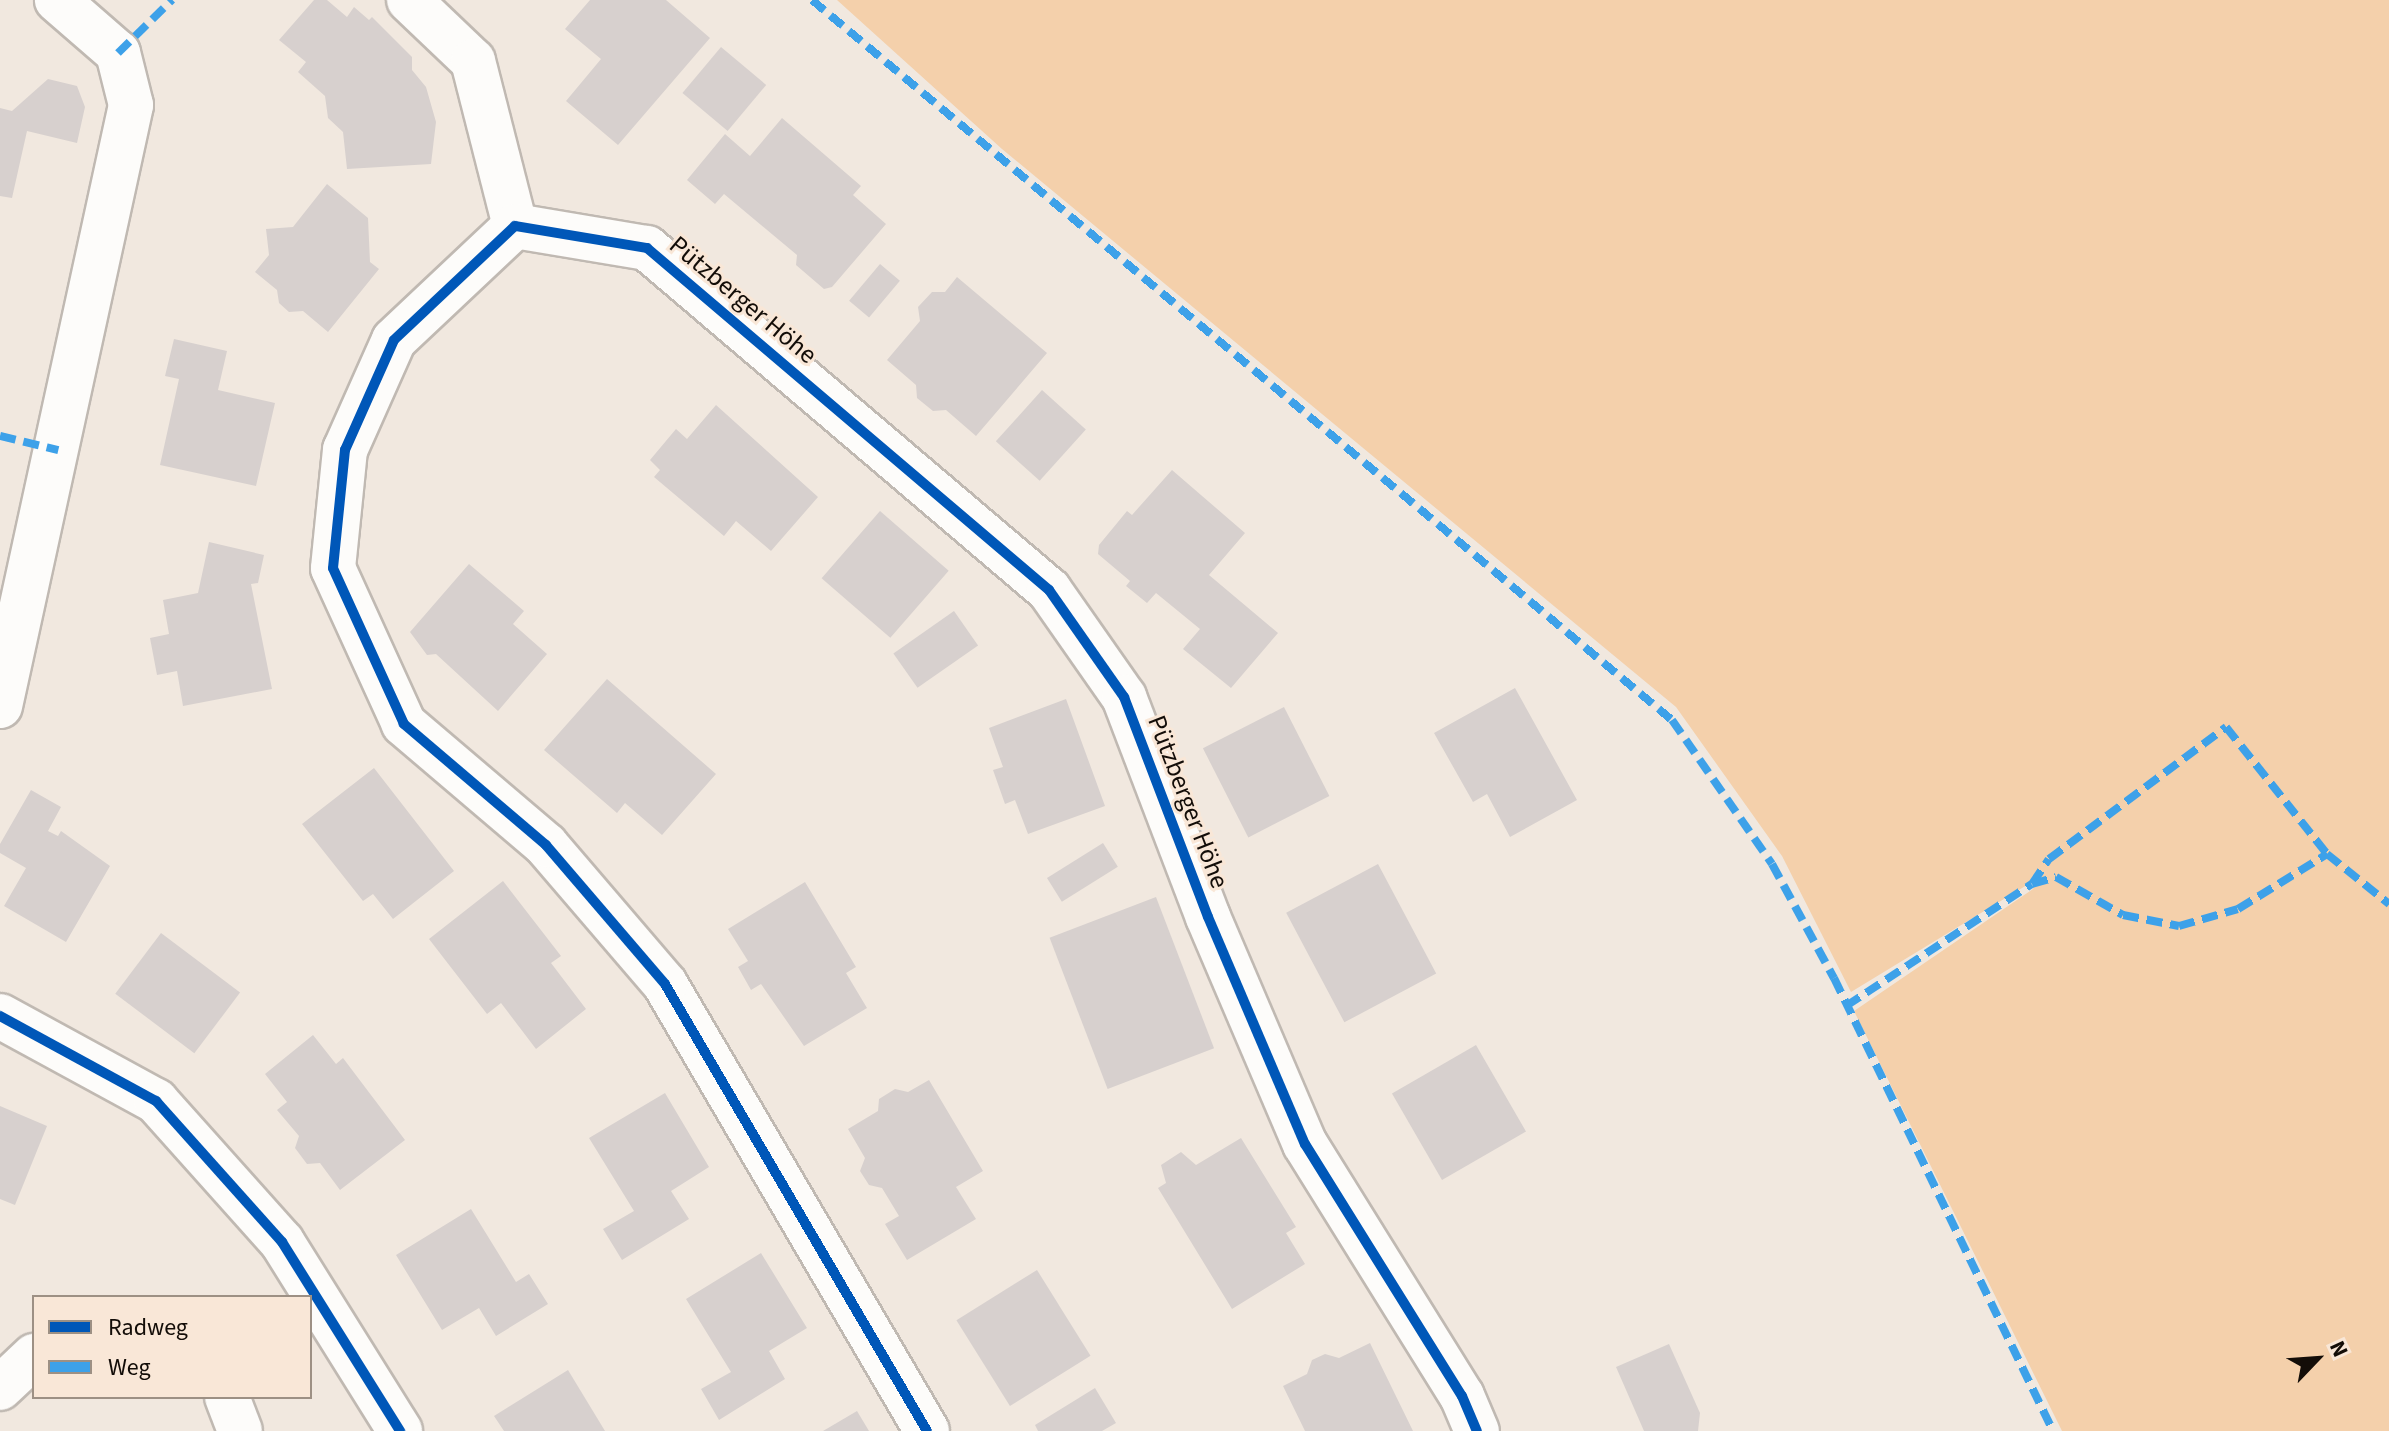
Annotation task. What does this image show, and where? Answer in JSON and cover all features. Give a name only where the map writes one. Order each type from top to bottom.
[{"type":"street","points":[[0,706],[131,105],[118,53],[57,0]]},
{"type":"street","points":[[409,0],[473,61],[515,226],[394,340],[345,450],[333,568],[404,724],[546,845],[665,984],[927,1431]]},
{"type":"street","name":"Pützberger Höhe","points":[[515,226],[647,248],[1049,590],[1124,697],[1208,917],[1305,1144],[1462,1396],[1477,1431]]},
{"type":"street","points":[[0,1016],[156,1101],[282,1242],[400,1431]]},
{"type":"street","points":[[0,1388],[32,1358]]},
{"type":"street","points":[[228,1399],[240,1431]]},
{"type":"shaded area","points":[[837,0],[2389,0],[2389,1431],[2062,1431],[1854,1011],[2033,889],[2037,879],[1851,992],[1782,856],[1676,707],[1002,149]]},
{"type":"building","points":[[314,0],[327,0],[347,17],[354,7],[369,20],[372,17],[412,57],[412,70],[426,87],[436,122],[431,164],[347,169],[343,132],[328,118],[325,96],[298,72],[306,62],[279,40]]},
{"type":"building","points":[[590,0],[666,0],[710,38],[618,145],[566,101],[601,59],[565,29]]},
{"type":"building","points":[[721,47],[766,85],[728,131],[682,93]]},
{"type":"building","points":[[48,79],[77,86],[85,107],[77,143],[27,131],[12,198],[0,196],[0,108],[12,111]]},
{"type":"building","points":[[782,118],[861,186],[853,195],[886,224],[832,287],[824,289],[796,265],[797,255],[724,194],[715,204],[687,180],[725,134],[750,156]]},
{"type":"building","points":[[327,184],[368,218],[370,262],[379,269],[328,332],[303,311],[289,312],[279,303],[277,290],[255,272],[269,255],[266,229],[293,227]]},
{"type":"building","points":[[880,264],[900,281],[869,317],[849,301]]},
{"type":"building","points":[[957,277],[1047,353],[976,436],[946,410],[933,411],[917,398],[916,385],[887,360],[920,321],[918,307],[932,292],[945,292]]},
{"type":"building","points":[[174,339],[227,351],[218,390],[275,403],[256,486],[160,465],[179,379],[165,376]]},
{"type":"building","points":[[1042,390],[1086,429],[1040,481],[996,441]]},
{"type":"building","points":[[716,405],[818,497],[771,551],[736,521],[724,536],[654,477],[660,470],[650,460],[676,429],[687,439]]},
{"type":"building","points":[[1172,470],[1245,533],[1209,575],[1278,633],[1231,688],[1183,649],[1200,629],[1156,593],[1147,603],[1126,586],[1130,581],[1098,554],[1099,545],[1127,511],[1132,515]]},
{"type":"building","points":[[880,511],[949,571],[890,638],[822,578]]},
{"type":"building","points":[[209,542],[264,555],[258,583],[251,584],[272,689],[183,706],[177,671],[157,675],[150,638],[169,634],[163,600],[198,593]]},
{"type":"building","points":[[469,564],[524,611],[513,624],[547,654],[498,711],[436,654],[427,655],[410,632]]},
{"type":"building","points":[[954,611],[978,645],[917,688],[893,653]]},
{"type":"building","points":[[607,679],[716,774],[662,835],[625,803],[617,813],[544,750]]},
{"type":"building","points":[[1515,688],[1577,800],[1510,837],[1487,794],[1473,802],[1434,733]]},
{"type":"building","points":[[1066,699],[1105,806],[1028,834],[1015,800],[1005,804],[993,770],[1003,767],[989,728]]},
{"type":"building","points":[[1284,707],[1329,796],[1248,837],[1203,748]]},
{"type":"building","points":[[374,768],[454,871],[393,919],[373,894],[363,901],[302,824]]},
{"type":"building","points":[[31,790],[61,807],[48,831],[58,836],[61,831],[110,866],[66,942],[4,906],[26,868],[0,853],[0,844]]},
{"type":"building","points":[[1103,843],[1118,867],[1062,902],[1047,878]]},
{"type":"building","points":[[1378,864],[1436,973],[1344,1022],[1286,913]]},
{"type":"building","points":[[503,881],[561,956],[551,963],[586,1009],[536,1049],[501,1003],[487,1014],[429,939]]},
{"type":"building","points":[[805,882],[856,967],[846,973],[867,1008],[804,1046],[761,984],[751,990],[738,967],[748,961],[728,929]]},
{"type":"building","points":[[1156,897],[1214,1048],[1108,1089],[1050,938]]},
{"type":"building","points":[[161,933],[240,993],[194,1053],[115,994]]},
{"type":"building","points":[[313,1035],[336,1064],[343,1058],[405,1140],[340,1190],[320,1163],[307,1164],[295,1148],[299,1136],[277,1110],[287,1102],[265,1074]]},
{"type":"building","points":[[1476,1045],[1526,1132],[1442,1180],[1392,1094]]},
{"type":"building","points":[[929,1080],[983,1171],[956,1187],[976,1219],[907,1260],[885,1224],[899,1216],[882,1188],[869,1185],[860,1171],[865,1158],[848,1129],[878,1111],[879,1099],[895,1089],[908,1092]]},
{"type":"building","points":[[665,1093],[709,1167],[671,1191],[689,1219],[622,1260],[603,1229],[634,1211],[589,1138]]},
{"type":"building","points":[[0,1106],[47,1126],[15,1205],[0,1199]]},
{"type":"building","points":[[1241,1138],[1296,1227],[1286,1233],[1305,1264],[1232,1309],[1158,1188],[1166,1183],[1161,1165],[1181,1152],[1196,1165]]},
{"type":"building","points":[[471,1209],[516,1282],[529,1274],[548,1304],[496,1336],[479,1308],[442,1330],[396,1255]]},
{"type":"building","points":[[761,1253],[807,1328],[769,1351],[785,1379],[719,1420],[701,1389],[731,1372],[686,1299]]},
{"type":"building","points":[[1037,1270],[1091,1356],[1010,1406],[956,1320]]},
{"type":"building","points":[[1370,1343],[1413,1431],[1305,1431],[1283,1386],[1307,1374],[1312,1360],[1325,1354],[1339,1358]]},
{"type":"building","points":[[1669,1344],[1700,1413],[1698,1431],[1644,1431],[1616,1367]]},
{"type":"building","points":[[568,1370],[605,1431],[504,1431],[494,1416]]},
{"type":"building","points":[[1095,1388],[1116,1423],[1102,1431],[1038,1431],[1035,1425]]},
{"type":"building","points":[[857,1411],[869,1431],[823,1431]]},
{"type":"marked path","points":[[118,53],[172,0]]},
{"type":"marked path","points":[[812,0],[1672,720],[1772,864],[1834,978],[2053,1431]]},
{"type":"marked path","points":[[0,436],[58,450]]},
{"type":"marked path","points":[[2032,884],[2049,859],[2226,727],[2327,854]]},
{"type":"marked path","points":[[1846,1006],[2032,884],[2056,877],[2123,915],[2179,926],[2238,909],[2327,854],[2389,904]]},
{"type":"cycle path","points":[[927,1431],[665,984],[546,845],[404,724],[333,568],[345,450],[394,340],[515,226],[647,248],[1049,590],[1124,697],[1208,917],[1305,1144],[1462,1396],[1477,1431]]},
{"type":"cycle path","points":[[0,1016],[156,1101],[282,1242],[400,1431]]}]
